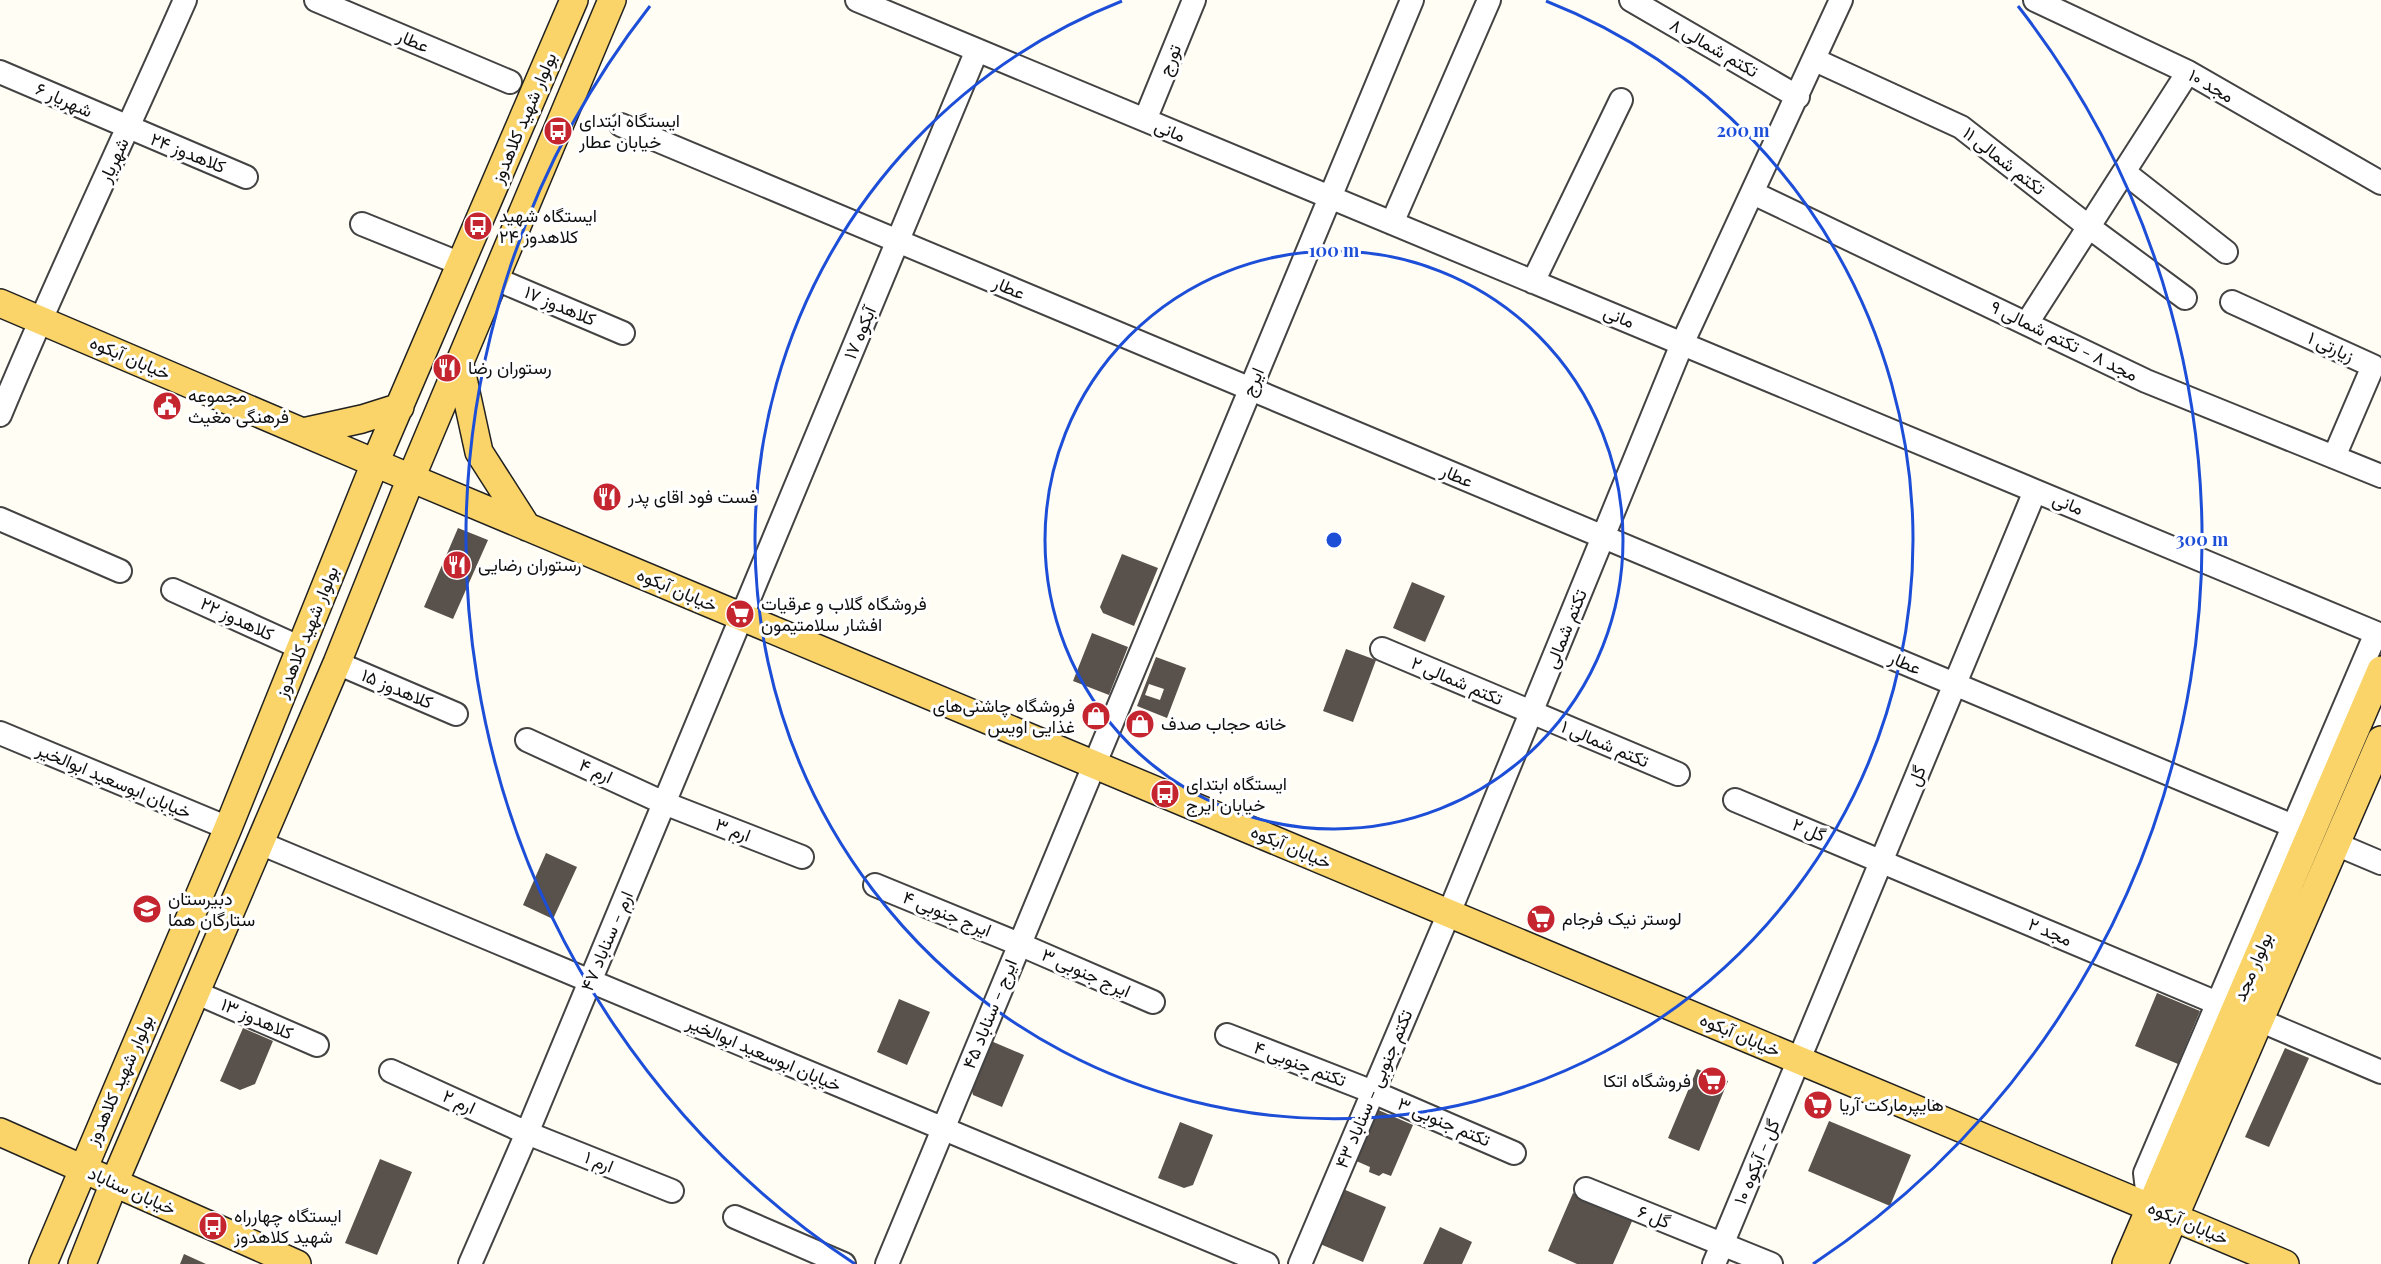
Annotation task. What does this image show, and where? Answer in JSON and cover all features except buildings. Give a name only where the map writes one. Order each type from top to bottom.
[{"type":"main road","name":"بولوار شهید کلاهدوز","points":[[43,1264],[228,828],[375,463],[574,0]]},
{"type":"main road","name":"بولوار شهید کلاهدوز","points":[[81,1264],[338,663],[411,478],[612,0]]},
{"type":"main road","name":"خیابان آبکوه","points":[[0,303],[527,527],[2285,1264]]},
{"type":"main road","points":[[460,365],[479,452],[527,527]]},
{"type":"main road","points":[[303,432],[362,419],[400,407]]},
{"type":"main road","name":"بولوار مجد","points":[[2126,1264],[2381,670]]},
{"type":"main road","name":"بولوار مجد","points":[[2154,1264],[2381,740]]},
{"type":"main road","name":"خیابان سناباد","points":[[0,1132],[297,1264]]},
{"type":"main road","points":[[2166,1167],[2174,1176],[2190,1179]]},
{"type":"street","name":"شهریار","points":[[0,415],[40,319],[129,128],[184,0]]},
{"type":"street","name":"عطار","points":[[316,0],[510,82]]},
{"type":"street","name":"مانی","points":[[857,0],[2379,634]]},
{"type":"street","name":"تورج","points":[[1145,120],[1194,0]]},
{"type":"street","points":[[1392,223],[1489,0]]},
{"type":"street","name":"تکتم شمالی ۸","points":[[1631,0],[1798,97]]},
{"type":"street","name":"تکتم شمالی","points":[[1449,913],[1682,344],[1841,0]]},
{"type":"street","name":"مجد ۱۰","points":[[2035,0],[2188,72],[2381,183]]},
{"type":"street","name":"ایرج","points":[[1093,764],[1331,197],[1405,3]]},
{"type":"street","name":"آبکوه ۱۷","points":[[741,616],[977,50]]},
{"type":"street","name":"تکتم شمالی ۱۱","points":[[1815,60],[1961,127],[2089,227],[2185,298]]},
{"type":"street","name":"شهریار ۶","points":[[0,72],[129,128]]},
{"type":"street","points":[[2027,323],[2188,72]]},
{"type":"street","points":[[1533,282],[1621,100]]},
{"type":"street","name":"عطار","points":[[621,125],[2293,826]]},
{"type":"street","name":"کلاهدوز ۲۴","points":[[129,128],[246,177]]},
{"type":"street","points":[[2124,172],[2226,252]]},
{"type":"street","name":"مجد ۸ - تکتم شمالی ۹","points":[[1753,193],[2146,381],[2381,476]]},
{"type":"street","points":[[362,224],[461,264]]},
{"type":"street","name":"کلاهدوز ۱۷","points":[[496,279],[623,333]]},
{"type":"street","name":"زیارتی ۱","points":[[2232,302],[2373,366],[2334,457]]},
{"type":"street","name":"گل","points":[[1800,1060],[2035,491]]},
{"type":"street","points":[[0,519],[120,571]]},
{"type":"street","name":"کلاهدوز ۲۲","points":[[173,590],[301,648]]},
{"type":"street","name":"ارم - سناباد ۴۷","points":[[470,1264],[527,1133],[741,616]]},
{"type":"street","points":[[2149,1207],[2145,1173],[2293,826],[2379,634]]},
{"type":"street","name":"تکتم شمالی ۲","points":[[1382,649],[1531,713]]},
{"type":"street","name":"کلاهدوز ۱۵","points":[[338,663],[456,714]]},
{"type":"street","name":"تکتم شمالی ۱","points":[[1531,713],[1678,774]]},
{"type":"street","name":"خیابان ابوسعید ابوالخیر","points":[[0,733],[228,828]]},
{"type":"street","name":"ارم ۴","points":[[527,740],[664,803]]},
{"type":"street","name":"ایرج - سناباد ۴۵","points":[[887,1264],[1093,764]]},
{"type":"street","name":"گل ۲","points":[[1735,800],[1882,861]]},
{"type":"street","name":"ارم ۳","points":[[664,803],[802,857]]},
{"type":"street","name":"خیابان ابوسعید ابوالخیر","points":[[260,843],[1268,1264]]},
{"type":"street","points":[[2336,844],[2381,863]]},
{"type":"street","name":"مجد ۲","points":[[1882,861],[2217,1003]]},
{"type":"street","name":"ایرج جنوبی ۴","points":[[875,885],[1019,944]]},
{"type":"street","name":"تکتم جنوبی - سناباد ۴۳","points":[[1300,1264],[1449,913]]},
{"type":"street","name":"ایرج جنوبی ۳","points":[[1019,944],[1153,1002]]},
{"type":"street","name":"کلاهدوز ۱۳","points":[[197,993],[317,1045]]},
{"type":"street","points":[[2259,1020],[2381,1072]]},
{"type":"street","name":"تکتم جنوبی ۴","points":[[1227,1035],[1373,1092]]},
{"type":"street","name":"گل - آبکوه ۱۰","points":[[1718,1254],[1800,1060]]},
{"type":"street","name":"ارم ۲","points":[[392,1071],[527,1133]]},
{"type":"street","name":"تکتم جنوبی ۳","points":[[1373,1092],[1514,1153]]},
{"type":"street","name":"ارم ۱","points":[[527,1133],[672,1191]]},
{"type":"street","name":"گل ۶","points":[[1586,1189],[1718,1254],[1771,1264]]},
{"type":"street","points":[[735,1217],[844,1264]]},
{"type":"place","name":"ایستگاه ابتدای خیابان عطار","points":[[558,131]]},
{"type":"place","name":"ایستگاه شهید کلاهدوز ۲۴","points":[[478,226]]},
{"type":"place","name":"رستوران رضا","points":[[447,368]]},
{"type":"place","name":"مجموعه فرهنگی مغیث","points":[[167,406]]},
{"type":"place","name":"فست فود اقای پدر","points":[[607,497]]},
{"type":"place","name":"رستوران رضایی","points":[[457,565]]},
{"type":"place","name":"فروشگاه گلاب و عرقیات افشار سلامتیمون","points":[[740,614]]},
{"type":"place","name":"فروشگاه چاشنی‌های غذایی اویس","points":[[1096,716]]},
{"type":"place","name":"خانه حجاب صدف","points":[[1140,724]]},
{"type":"place","name":"ایستگاه ابتدای خیابان ایرج","points":[[1165,794]]},
{"type":"place","name":"دبیرستان ستارگان هما","points":[[147,909]]},
{"type":"place","name":"لوستر نیک فرجام","points":[[1541,919]]},
{"type":"place","name":"فروشگاه اتکا","points":[[1712,1081]]},
{"type":"place","name":"هایپرمارکت آریا","points":[[1818,1105]]},
{"type":"place","name":"ایستگاه چهارراه شهید کلاهدوز","points":[[213,1226]]}]
